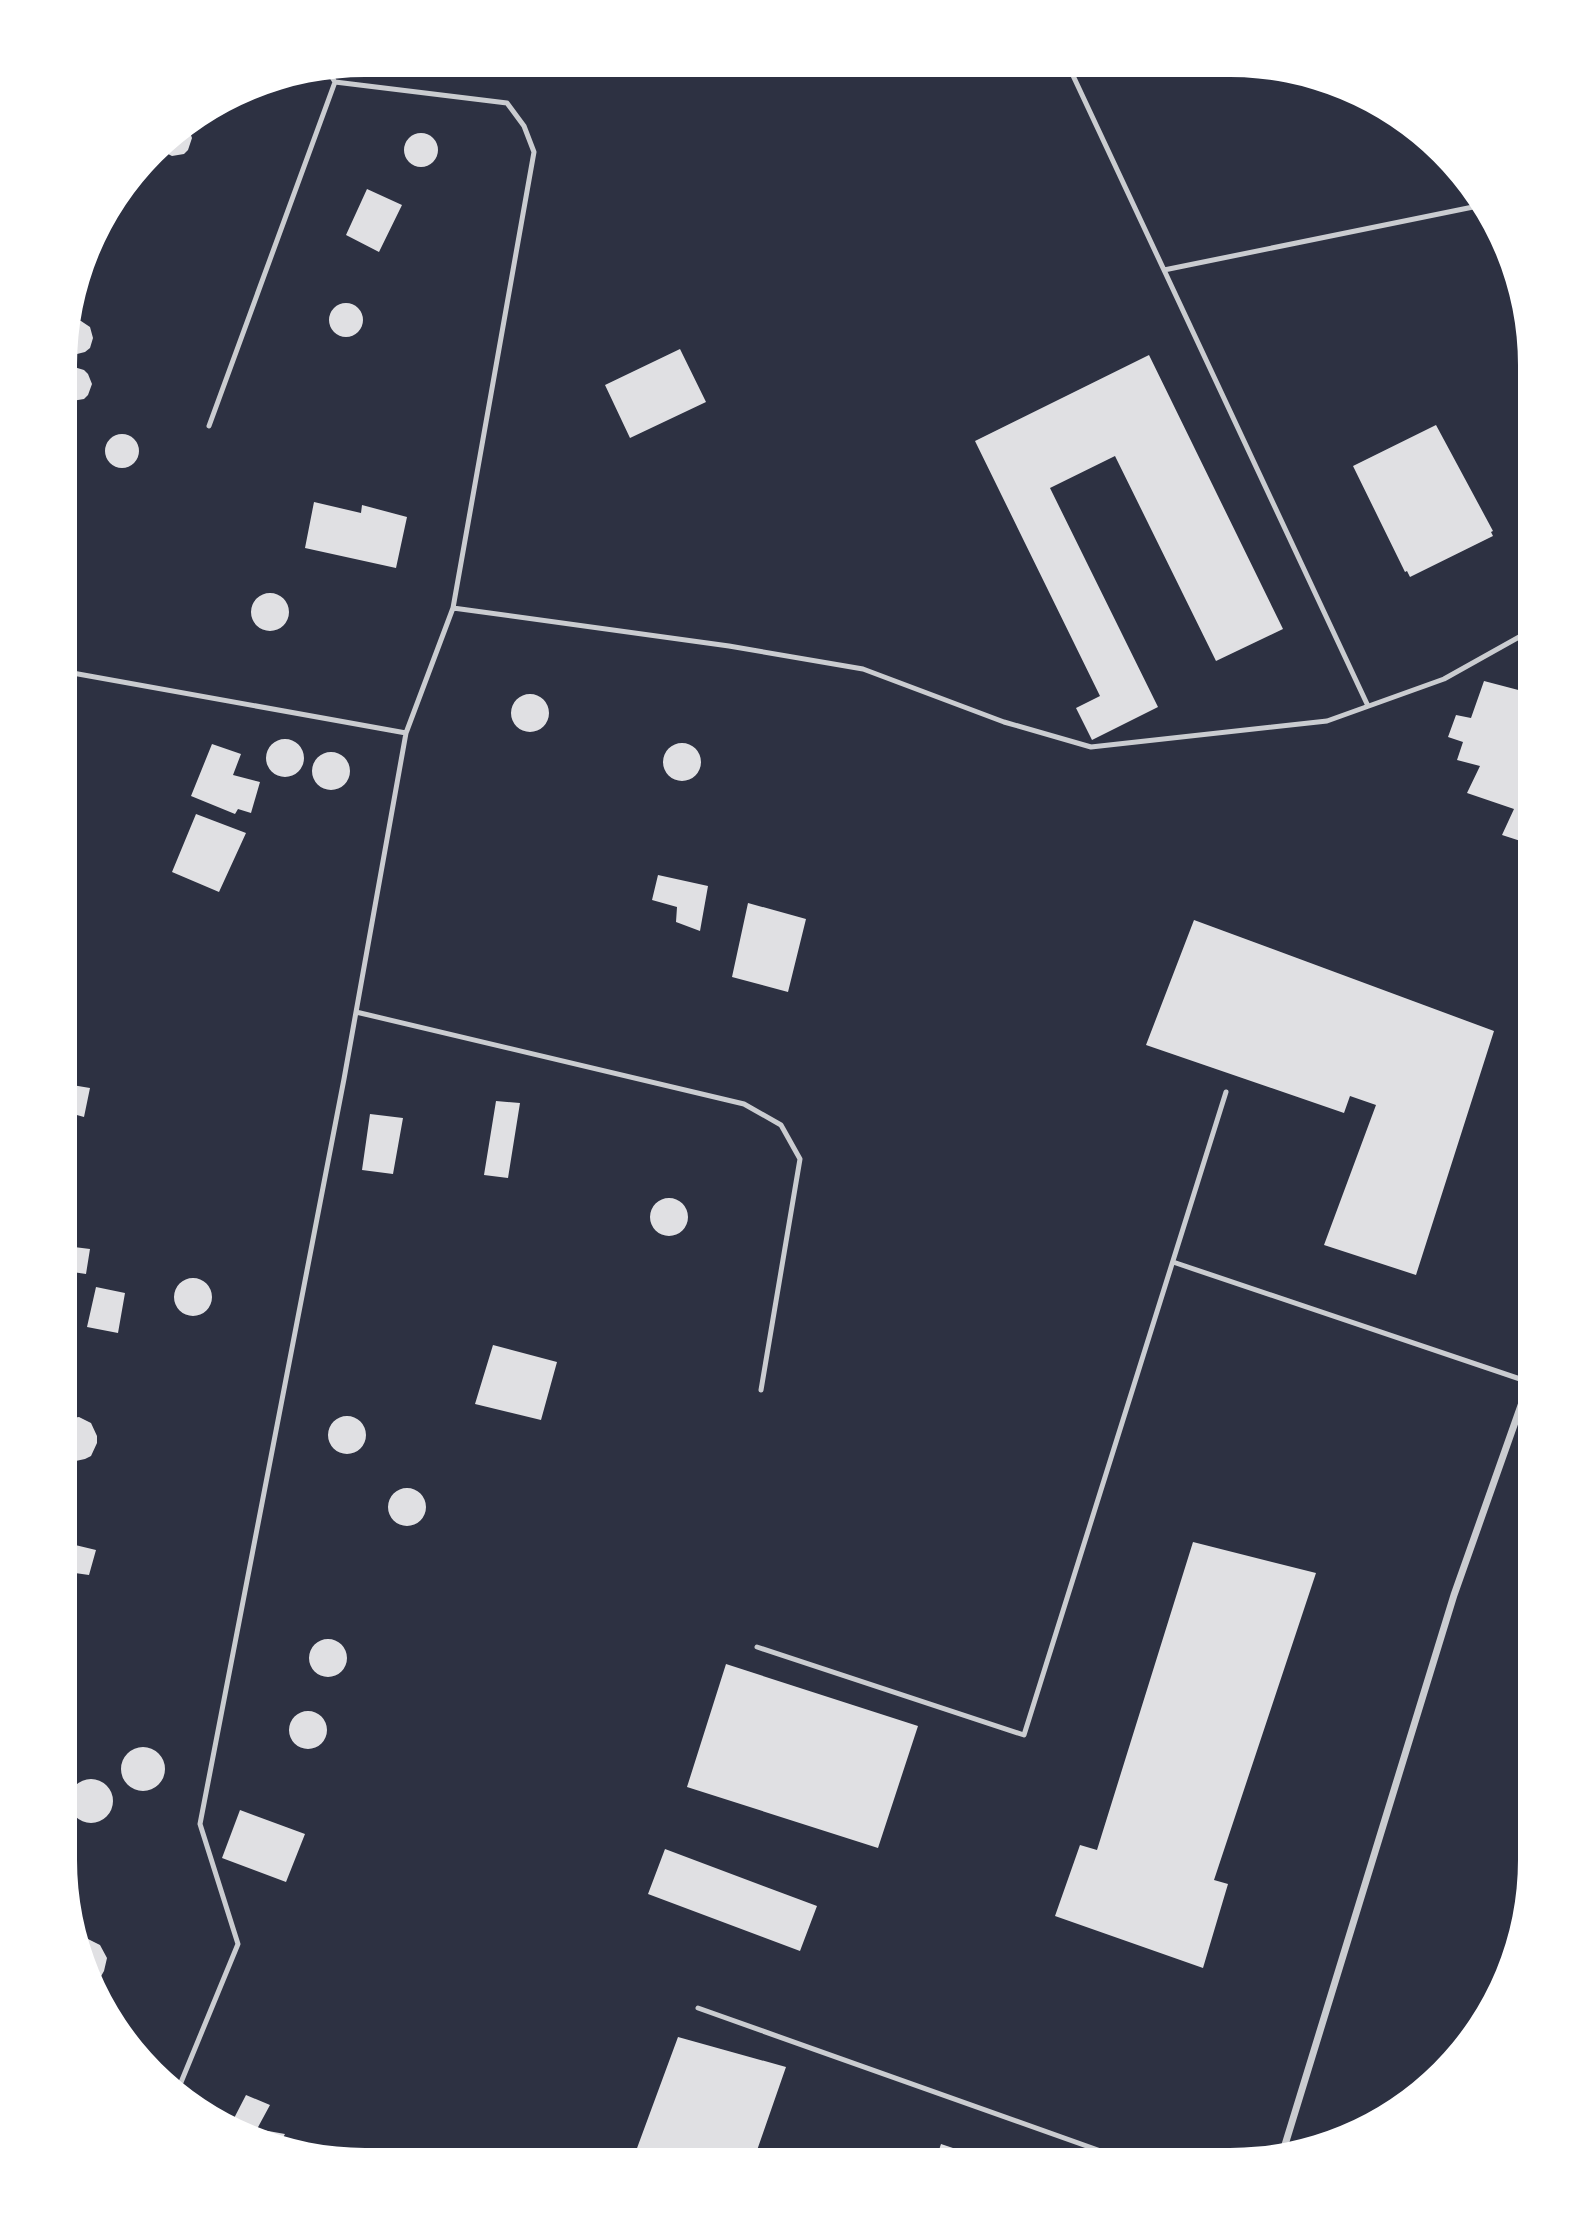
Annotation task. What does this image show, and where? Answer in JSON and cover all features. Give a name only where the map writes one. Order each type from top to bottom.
[{"type":"street","points":[[1286,2142],[1454,1595],[1518,1415]]},
{"type":"lane","points":[[1074,77],[1368,706]]},
{"type":"lane","points":[[209,426],[335,82]]},
{"type":"lane","points":[[181,2081],[238,1944],[200,1824],[356,1012],[406,733],[453,608],[534,152],[524,126],[507,103],[335,82]]},
{"type":"lane","points":[[1164,270],[1471,208]]},
{"type":"lane","points":[[453,608],[729,646],[863,669],[1004,722],[1091,747],[1327,721],[1444,679],[1518,638]]},
{"type":"lane","points":[[77,674],[406,733]]},
{"type":"lane","points":[[356,1012],[744,1104],[782,1125],[800,1159],[761,1390]]},
{"type":"lane","points":[[757,1647],[1024,1735],[1226,1092]]},
{"type":"lane","points":[[1173,1262],[1518,1377]]},
{"type":"lane","points":[[698,2008],[1092,2148]]},
{"type":"building","points":[[421,133],[433,138],[438,150],[433,162],[421,167],[409,162],[404,150],[409,138]]},
{"type":"building","points":[[191,136],[188,150],[184,154],[169,154]]},
{"type":"building","points":[[367,189],[402,205],[379,252],[346,235]]},
{"type":"building","points":[[346,303],[358,308],[363,320],[358,332],[346,337],[334,332],[329,320],[334,308]]},
{"type":"building","points":[[80,321],[90,327],[93,338],[90,348],[78,354]]},
{"type":"building","points":[[680,349],[706,402],[630,438],[605,385]]},
{"type":"building","points":[[1149,355],[1283,629],[1216,661],[1115,456],[1050,488],[1158,707],[1092,740],[1076,708],[1100,696],[975,441]]},
{"type":"building","points":[[77,368],[88,374],[92,384],[84,399],[77,400]]},
{"type":"building","points":[[1436,425],[1493,531],[1493,536],[1410,577],[1407,571],[1405,572],[1353,466]]},
{"type":"building","points":[[122,434],[134,439],[139,451],[134,463],[122,468],[110,463],[105,451],[110,439]]},
{"type":"building","points":[[314,502],[361,513],[362,505],[407,517],[396,568],[305,548]]},
{"type":"building","points":[[270,593],[284,598],[289,612],[284,626],[270,631],[256,626],[251,612],[256,598]]},
{"type":"building","points":[[1484,681],[1518,690],[1518,840],[1502,835],[1514,809],[1467,793],[1480,766],[1457,760],[1463,742],[1448,737],[1456,715],[1471,718]]},
{"type":"building","points":[[530,694],[543,700],[549,713],[543,726],[530,732],[517,726],[511,713],[517,700]]},
{"type":"building","points":[[285,739],[299,744],[304,758],[299,772],[285,777],[271,772],[266,758],[271,744]]},
{"type":"building","points":[[682,743],[695,749],[701,762],[695,775],[682,781],[669,775],[663,762],[669,749]]},
{"type":"building","points":[[212,744],[241,754],[233,775],[260,782],[251,813],[238,809],[235,814],[191,796]]},
{"type":"building","points":[[331,752],[344,758],[350,771],[344,784],[331,790],[318,784],[312,771],[318,758]]},
{"type":"building","points":[[196,814],[246,833],[219,892],[172,872]]},
{"type":"building","points":[[658,875],[708,886],[700,931],[676,922],[677,907],[652,900]]},
{"type":"building","points":[[748,903],[806,919],[788,992],[732,977]]},
{"type":"building","points":[[1194,920],[1494,1031],[1416,1275],[1324,1245],[1376,1105],[1350,1096],[1344,1113],[1146,1045]]},
{"type":"building","points":[[77,1086],[90,1088],[84,1117],[77,1115]]},
{"type":"building","points":[[496,1101],[520,1103],[508,1178],[484,1175]]},
{"type":"building","points":[[370,1114],[403,1118],[393,1174],[362,1170]]},
{"type":"building","points":[[669,1198],[683,1203],[688,1217],[683,1231],[669,1236],[655,1231],[650,1217],[655,1203]]},
{"type":"building","points":[[77,1247],[90,1249],[86,1274],[77,1273]]},
{"type":"building","points":[[193,1278],[207,1283],[212,1297],[207,1311],[193,1316],[179,1311],[174,1297],[179,1283]]},
{"type":"building","points":[[96,1287],[125,1293],[118,1333],[87,1327]]},
{"type":"building","points":[[493,1345],[557,1362],[541,1420],[475,1404]]},
{"type":"building","points":[[347,1416],[360,1422],[366,1435],[360,1448],[347,1454],[334,1448],[328,1435],[334,1422]]},
{"type":"building","points":[[77,1417],[91,1423],[97,1443],[91,1456],[77,1461]]},
{"type":"building","points":[[407,1488],[421,1493],[426,1507],[421,1521],[407,1526],[393,1521],[388,1507],[393,1493]]},
{"type":"building","points":[[1193,1542],[1316,1573],[1214,1880],[1228,1884],[1203,1968],[1055,1916],[1080,1845],[1097,1850]]},
{"type":"building","points":[[77,1545],[96,1550],[89,1575],[77,1573]]},
{"type":"building","points":[[328,1639],[341,1645],[347,1658],[341,1671],[328,1677],[315,1671],[309,1658],[315,1645]]},
{"type":"building","points":[[726,1664],[918,1726],[878,1848],[687,1787]]},
{"type":"building","points":[[308,1711],[322,1716],[327,1730],[322,1744],[308,1749],[294,1744],[289,1730],[294,1716]]},
{"type":"building","points":[[143,1747],[152,1748],[159,1753],[164,1760],[164,1778],[159,1785],[152,1790],[143,1791],[134,1790],[127,1785],[122,1778],[121,1769],[122,1760],[127,1753],[134,1748]]},
{"type":"building","points":[[82,1780],[100,1780],[112,1792],[112,1810],[107,1817],[100,1822],[91,1823],[77,1818],[77,1784]]},
{"type":"building","points":[[240,1810],[305,1834],[286,1882],[222,1858]]},
{"type":"building","points":[[665,1849],[817,1906],[800,1951],[648,1894]]},
{"type":"building","points":[[88,1939],[100,1945],[107,1958],[102,1975]]},
{"type":"building","points":[[678,2037],[786,2067],[758,2148],[637,2148]]},
{"type":"building","points":[[246,2095],[270,2105],[258,2127],[235,2116]]}]
